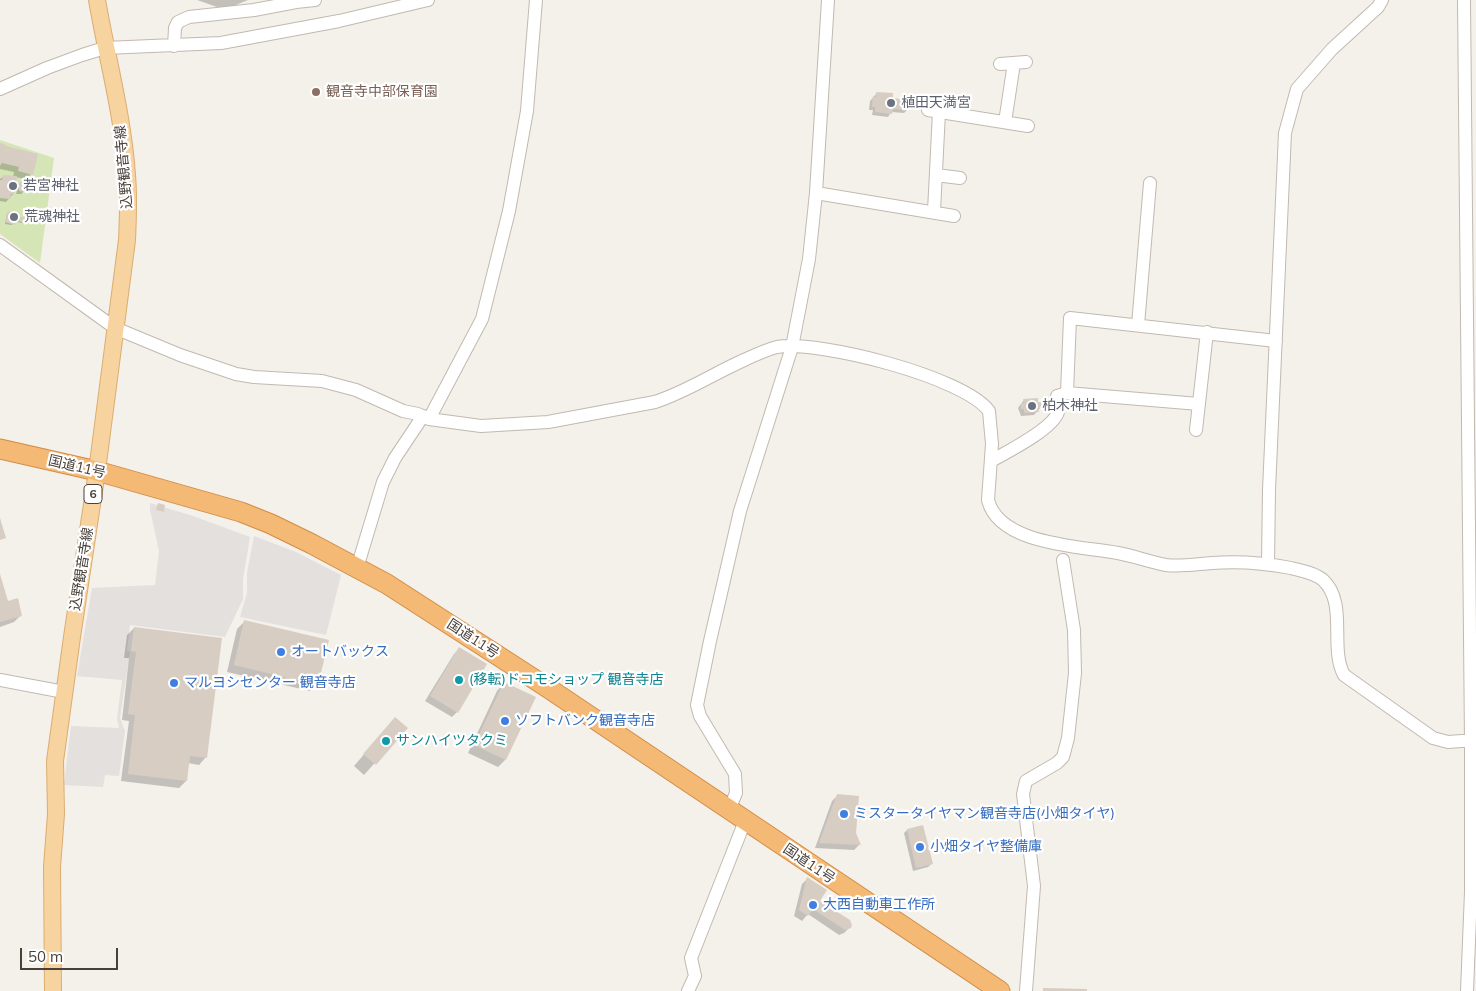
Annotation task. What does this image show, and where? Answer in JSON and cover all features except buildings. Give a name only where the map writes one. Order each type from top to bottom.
[{"type":"highway","name":"国道11号","points":[[0,449],[96,471],[241,512],[271,524],[357,568],[420,604],[540,682],[1000,991]]},
{"type":"main road","name":"込野観音寺線","points":[[53,991],[52,867],[56,814],[56,761],[127,240],[127,176],[123,134],[97,0]]},
{"type":"street","points":[[174,46],[175,28],[178,22],[189,18],[315,0]]},
{"type":"street","points":[[0,89],[82,54],[105,48],[221,43],[339,21],[428,0]]},
{"type":"street","points":[[357,568],[382,482],[395,458],[426,417],[482,319],[509,211],[528,111],[536,0]]},
{"type":"street","points":[[688,991],[695,976],[691,958],[737,815],[735,774],[700,716],[697,705],[740,511],[792,347],[809,259],[816,193],[828,0]]},
{"type":"street","points":[[1268,563],[1285,133],[1297,89],[1332,49],[1378,7],[1382,0]]},
{"type":"street","points":[[1464,0],[1472,468],[1473,740],[1468,991]]},
{"type":"street","points":[[1000,64],[1020,63],[1005,122]]},
{"type":"street","points":[[934,211],[936,175],[934,111],[1028,126]]},
{"type":"street","points":[[936,175],[960,178]]},
{"type":"street","points":[[1138,325],[1150,183]]},
{"type":"street","points":[[816,193],[934,211],[954,216]]},
{"type":"street","points":[[0,245],[115,328],[180,355],[236,374],[322,381],[356,390],[403,411],[426,417],[481,426],[538,422],[656,402],[668,398],[760,352],[778,347],[836,352],[894,364],[930,376],[978,399],[989,411],[992,444],[989,505],[995,514],[1023,536],[1076,548],[1118,553],[1167,565],[1234,562],[1268,563],[1314,574],[1324,581],[1335,605],[1338,631],[1338,660],[1344,675],[1434,738],[1448,742],[1473,740]]},
{"type":"street","points":[[1067,393],[1070,318],[1276,341]]},
{"type":"street","points":[[1196,430],[1207,332]]},
{"type":"street","points":[[991,462],[1029,439],[1052,422],[1058,413],[1057,396],[1067,393],[1199,404]]},
{"type":"street","points":[[1026,991],[1034,886],[1023,794],[1026,781],[1057,763],[1063,757],[1071,722],[1075,673],[1074,630],[1063,560]]},
{"type":"street","points":[[0,680],[64,692]]},
{"type":"green space","points":[[0,140],[54,158],[40,263],[0,234]]},
{"type":"shaded area","points":[[150,503],[193,516],[250,537],[243,579],[243,599],[225,637],[130,625],[127,651],[130,652],[120,718],[125,731],[119,776],[105,775],[103,787],[64,785],[71,726],[119,728],[117,718],[122,680],[77,676],[92,588],[155,585],[159,551]]},
{"type":"shaded area","points":[[254,536],[296,552],[341,575],[326,635],[240,617],[247,593],[247,573]]},
{"type":"place","name":"観音寺中部保育園","points":[[316,92]]},
{"type":"place","name":"植田天満宮","points":[[891,103]]},
{"type":"place","name":"若宮神社","points":[[13,186]]},
{"type":"place","name":"荒魂神社","points":[[14,217]]},
{"type":"place","name":"柏木神社","points":[[1032,406]]},
{"type":"place","name":"オートバックス","points":[[281,652]]},
{"type":"place","name":"(移転)ドコモショップ 観音寺店","points":[[459,680]]},
{"type":"place","name":"マルヨシセンター 観音寺店","points":[[174,683]]},
{"type":"place","name":"ソフトバンク観音寺店","points":[[505,721]]},
{"type":"place","name":"サンハイツタクミ","points":[[386,741]]},
{"type":"place","name":"ミスタータイヤマン観音寺店(小畑タイヤ)","points":[[844,814]]},
{"type":"place","name":"小畑タイヤ整備庫","points":[[920,847]]},
{"type":"place","name":"大西自動車工作所","points":[[813,905]]}]
